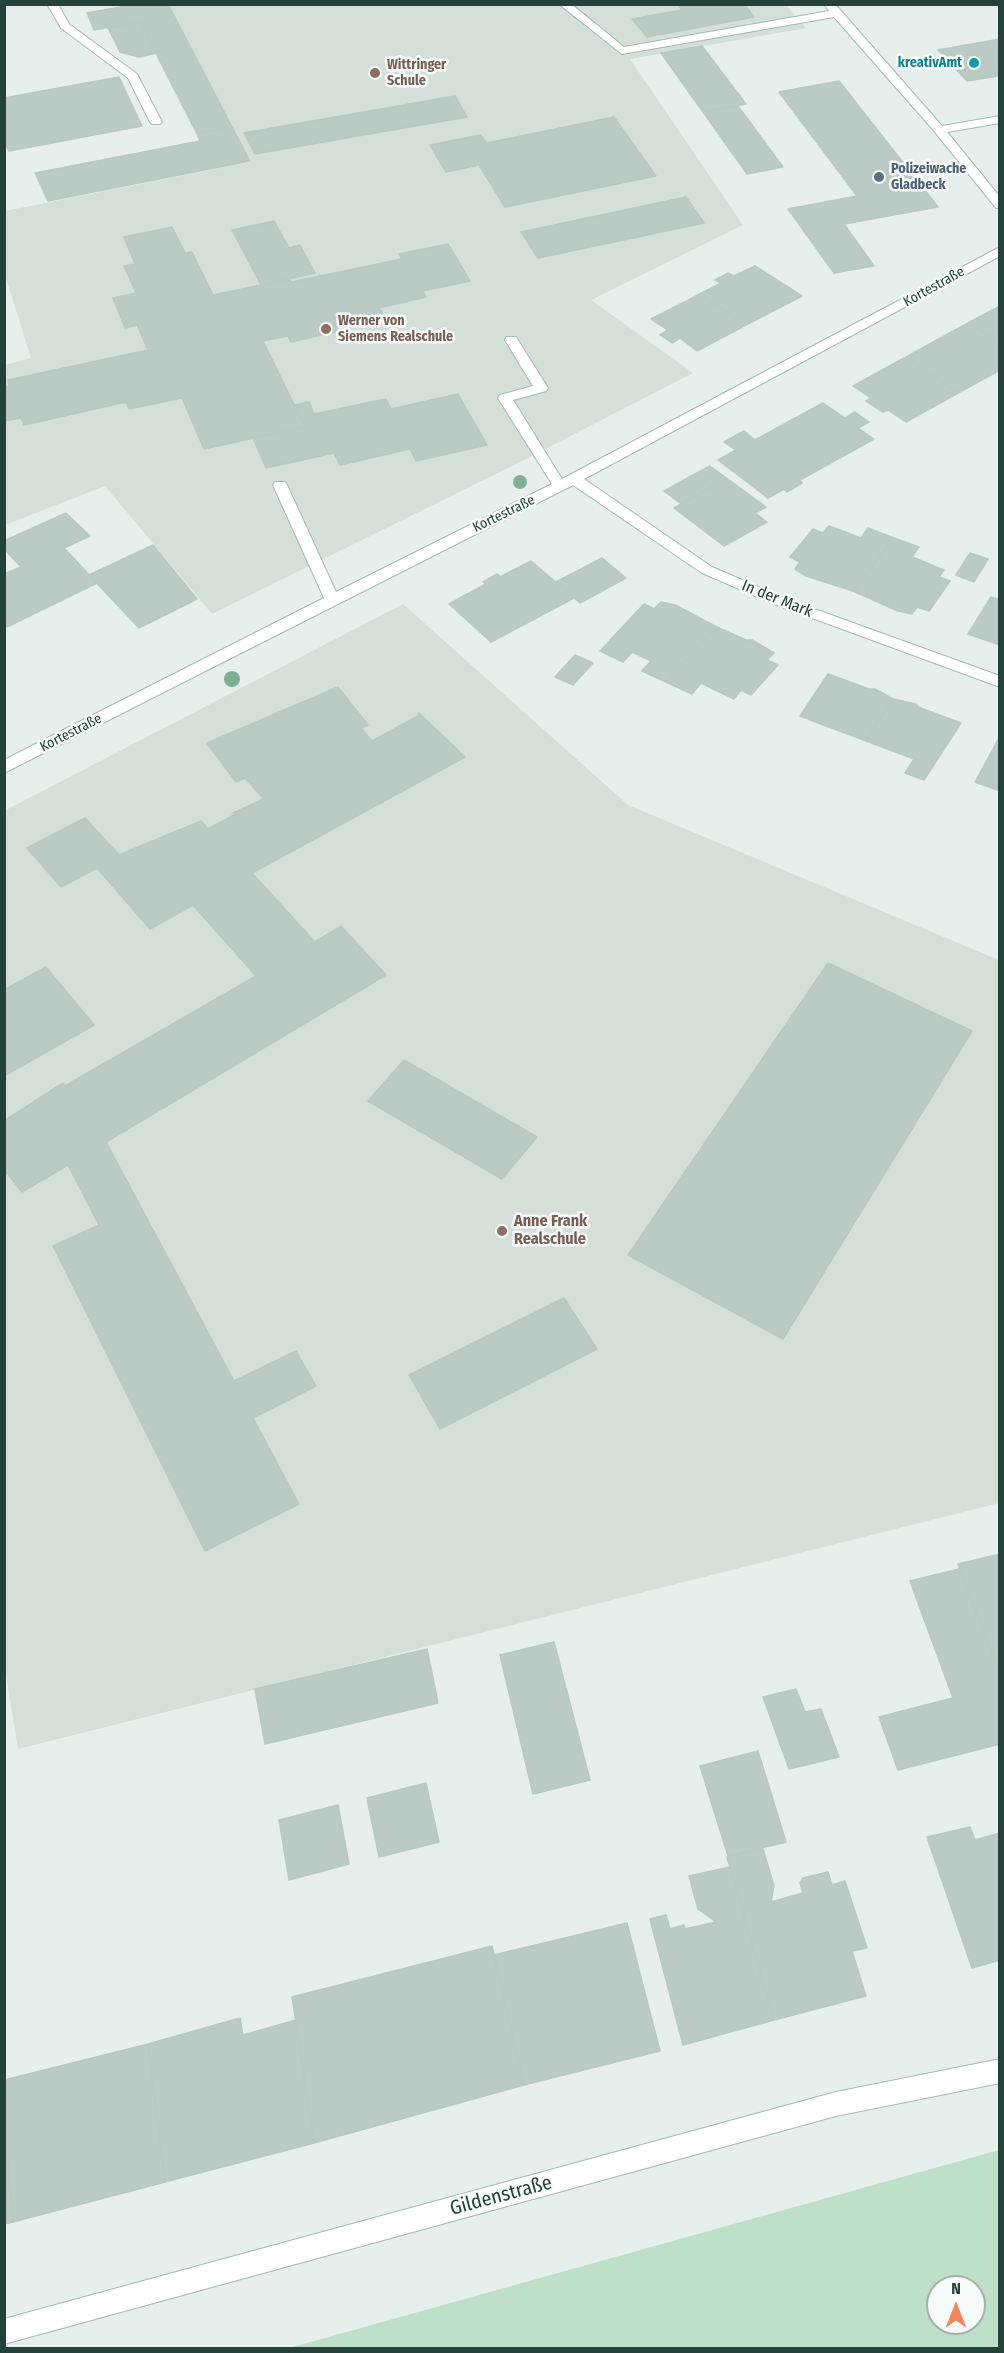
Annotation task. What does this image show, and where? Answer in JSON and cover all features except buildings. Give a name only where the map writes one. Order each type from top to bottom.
[{"type":"street","points":[[52,4],[65,26],[133,76],[156,122]]},
{"type":"street","points":[[564,4],[622,51],[832,9],[939,130],[999,205]]},
{"type":"street","points":[[939,130],[999,120]]},
{"type":"street","name":"Kortestraße","points":[[4,767],[574,479],[999,251]]},
{"type":"street","points":[[511,340],[541,388],[505,398],[560,486]]},
{"type":"street","name":"In der Mark","points":[[574,479],[707,570],[780,601],[999,682]]},
{"type":"street","points":[[280,485],[332,600]]},
{"type":"street","name":"Gildenstraße","points":[[4,2332],[836,2104],[999,2071]]},
{"type":"shaded area","name":"Werner von Siemens Realschule","points":[[785,4],[806,28],[630,59],[743,225],[591,300],[693,373],[520,462],[212,614],[105,486],[5,525],[5,365],[31,358],[5,275],[5,211],[251,162],[168,5]]},
{"type":"shaded area","name":"Anne Frank Realschule","points":[[403,604],[628,805],[999,960],[999,1503],[18,1749],[4,1662],[4,811]]},
{"type":"green space","points":[[999,2150],[999,2348],[289,2348]]},
{"type":"place","name":"kreativAmt","points":[[974,63]]},
{"type":"place","name":"Wittringer Schule","points":[[375,73]]},
{"type":"place","name":"Polizeiwache Gladbeck","points":[[879,177]]},
{"type":"place","name":"Werner von Siemens Realschule","points":[[326,329]]},
{"type":"place","name":"Anne Frank Realschule","points":[[502,1231]]}]
